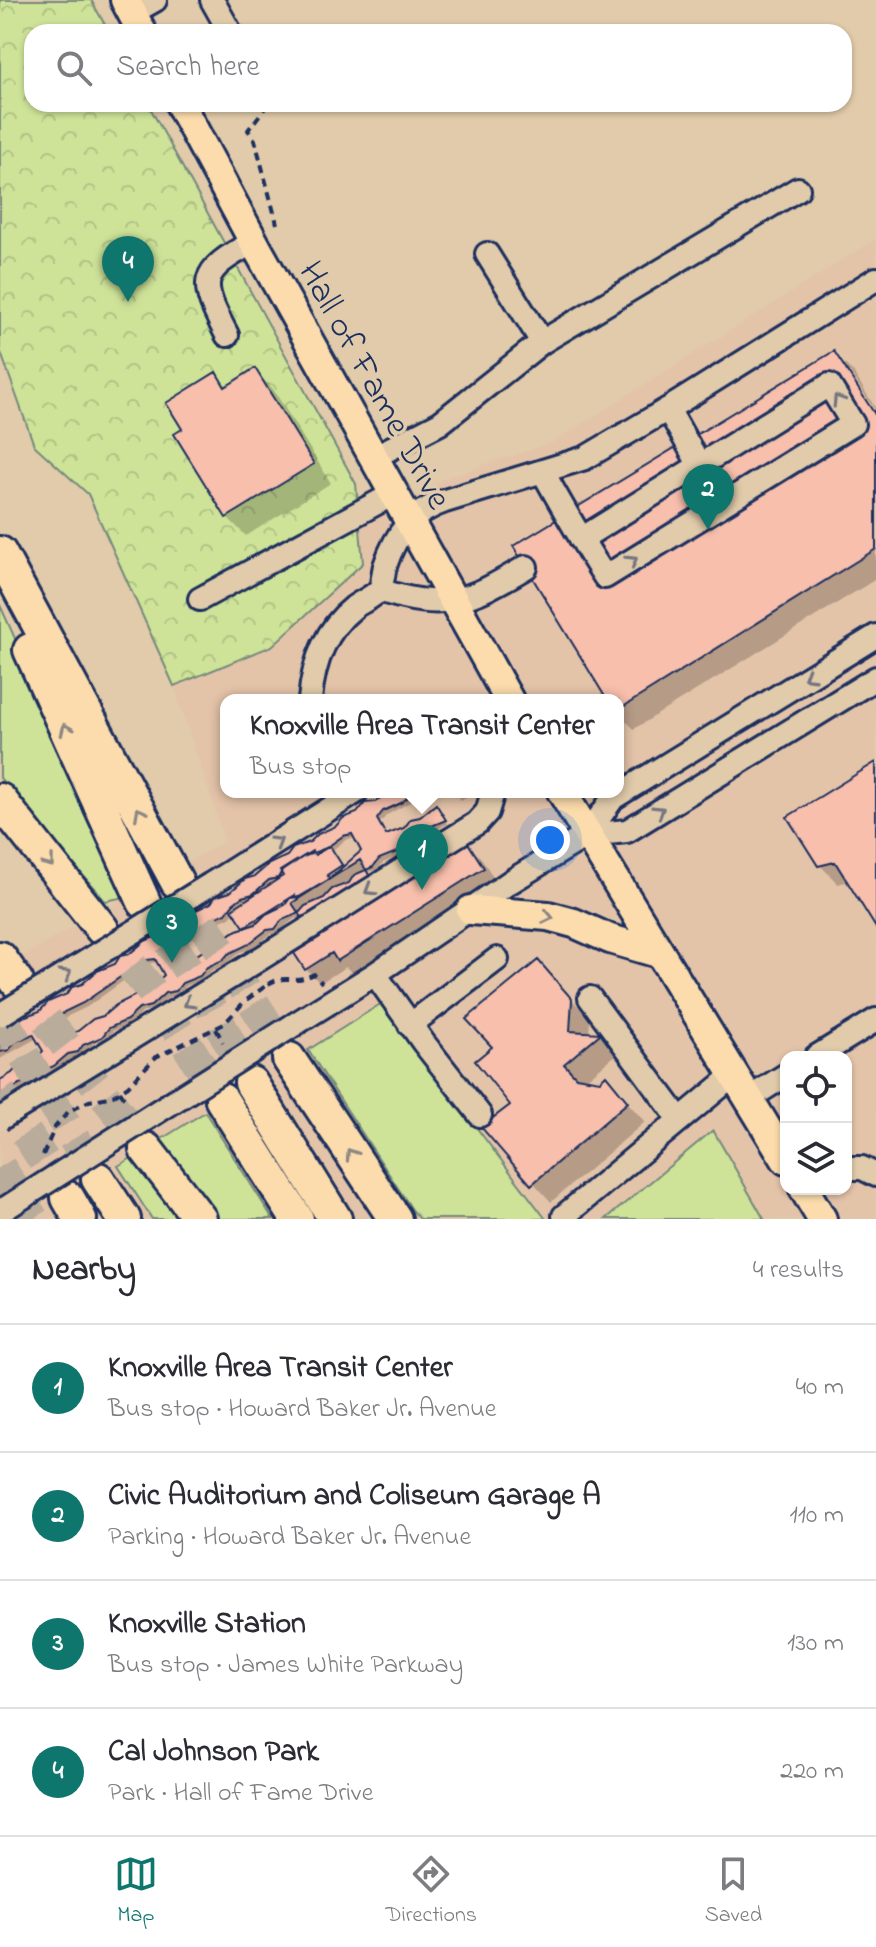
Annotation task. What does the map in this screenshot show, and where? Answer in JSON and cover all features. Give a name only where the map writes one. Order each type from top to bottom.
[{"type":"highway","points":[[0,553],[177,882]]},
{"type":"highway","points":[[0,583],[144,902]]},
{"type":"highway","points":[[0,800],[102,929]]},
{"type":"highway","points":[[289,1059],[395,1219]]},
{"type":"highway","points":[[251,1083],[335,1219]]},
{"type":"highway","points":[[222,1100],[297,1219]]},
{"type":"highway","points":[[146,1149],[200,1219]]},
{"type":"highway","points":[[98,1179],[124,1219]]},
{"type":"main road","name":"Hall of Fame Drive","points":[[184,112],[506,694]]},
{"type":"main road","points":[[565,798],[780,1150]]},
{"type":"main road","points":[[471,910],[548,916],[658,953]]},
{"type":"main road","points":[[808,1195],[822,1219]]},
{"type":"street","points":[[212,0],[226,24]]},
{"type":"street","points":[[374,457],[440,423],[542,342],[798,189]]},
{"type":"street","points":[[227,335],[208,298],[206,286],[218,265],[254,242]]},
{"type":"street","points":[[487,254],[542,342]]},
{"type":"street","points":[[310,694],[312,676],[327,637],[340,619],[379,590],[386,562],[409,519],[430,506],[585,458],[876,279]]},
{"type":"street","points":[[543,472],[581,539],[605,577],[853,424],[829,385],[581,539]]},
{"type":"street","points":[[668,409],[722,505]]},
{"type":"street","points":[[200,599],[395,493]]},
{"type":"street","points":[[379,590],[413,602],[453,601],[483,592],[526,567]]},
{"type":"street","points":[[624,791],[876,636]]},
{"type":"street","points":[[587,835],[627,831],[876,678]]},
{"type":"street","points":[[0,1015],[344,798]]},
{"type":"street","points":[[0,1119],[477,823],[487,812],[491,798]]},
{"type":"street","points":[[2,1206],[375,974],[510,882],[587,835],[613,798]]},
{"type":"street","points":[[410,1025],[497,959]]},
{"type":"street","points":[[375,974],[480,1115]]},
{"type":"street","points":[[590,998],[680,1120]]},
{"type":"street","points":[[826,1051],[876,1020]]},
{"type":"street","points":[[564,1216],[680,1120],[741,1087],[780,1077]]},
{"type":"street","points":[[852,1168],[862,1168],[876,1175]]},
{"type":"path","points":[[262,112],[248,130],[255,140],[277,224]]},
{"type":"path","points":[[43,1155],[55,1127],[69,1111],[120,1091],[156,1057],[216,1029],[268,984],[282,977],[302,981],[314,974],[322,983]]},
{"type":"path","points":[[216,1029],[223,1042]]},
{"type":"path","points":[[120,1091],[127,1102]]},
{"type":"shaded area","points":[[876,239],[876,1219],[0,1219],[0,969],[225,841],[174,686],[272,646],[363,563],[360,528],[442,479],[553,442]]},
{"type":"green space","points":[[0,0],[91,0],[104,24],[24,24],[24,112],[152,112],[356,484],[363,563],[272,646],[174,686],[88,494],[34,445],[0,350]]},
{"type":"green space","points":[[0,605],[130,896],[105,901],[0,778]]},
{"type":"green space","points":[[382,1003],[544,1219],[420,1219],[413,1211],[308,1050]]},
{"type":"green space","points":[[205,1112],[273,1219],[215,1219],[160,1140]]},
{"type":"green space","points":[[713,1130],[764,1219],[606,1219]]},
{"type":"green space","points":[[135,1156],[181,1219],[152,1219],[118,1166]]},
{"type":"building","points":[[834,351],[876,416],[876,549],[624,706],[624,694],[603,694],[513,546]]},
{"type":"building","points":[[255,368],[314,464],[226,518],[174,434],[182,429],[166,403],[216,372],[225,387]]},
{"type":"building","points":[[876,762],[876,928],[835,862],[818,866],[787,817]]},
{"type":"building","points":[[380,798],[407,798],[383,811],[377,819],[386,835],[404,828],[411,819],[420,817],[436,804],[446,820],[429,827],[421,837],[405,842],[397,852],[379,859],[373,867],[354,875],[349,883],[332,889],[324,898],[282,920],[275,929],[267,930],[223,960],[207,967],[200,976],[182,983],[176,991],[165,993],[151,1006],[139,1009],[127,1020],[109,1028],[102,1037],[83,1045],[78,1052],[68,1054],[54,1066],[37,1073],[30,1082],[19,1084],[4,1099],[0,1092],[0,1080],[43,1051],[33,1034],[15,1042],[9,1050],[0,1052],[0,1032],[8,1030],[23,1017],[40,1011],[48,1002],[67,994],[72,987],[82,984],[97,971],[115,964],[120,956],[129,954],[145,941],[162,934],[168,926],[178,925],[215,897],[230,892],[245,879],[287,856],[293,848],[310,842],[343,818],[357,813],[365,803]],"holes":[[[352,834],[361,851],[328,880],[299,897],[290,898],[285,905],[266,914],[256,924],[237,930],[190,959],[180,942],[187,935],[205,927],[210,920],[226,913],[242,897],[253,894],[269,880],[278,878],[282,871],[303,857],[326,848],[343,836]],[[155,959],[164,975],[78,1031],[68,1035],[58,1019],[64,1012],[132,973],[147,960]]]},
{"type":"building","points":[[468,843],[484,868],[337,961],[332,953],[305,970],[294,953],[320,937],[317,932],[351,911],[353,915]]},
{"type":"building","points":[[330,846],[342,865],[327,875],[330,879],[298,899],[295,895],[244,927],[232,909],[283,876],[280,871],[312,851],[315,855]]},
{"type":"building","points":[[360,860],[380,893],[313,935],[292,903]]},
{"type":"building","points":[[538,960],[572,999],[570,1031],[601,1033],[564,1064],[576,1077],[600,1081],[606,1075],[628,1102],[531,1185],[481,1127],[510,1105],[475,1061],[492,1047],[466,1019]]},
{"type":"tunnel","points":[[177,882],[289,1059]]},
{"type":"tunnel","points":[[144,902],[205,996],[251,1083]]},
{"type":"tunnel","points":[[102,929],[158,999],[222,1100]]},
{"type":"tunnel","points":[[17,982],[146,1149]]},
{"type":"tunnel","points":[[0,1015],[98,1179]]},
{"type":"tunnel","points":[[0,1093],[68,1198]]},
{"type":"tunnel","points":[[0,1167],[33,1219]]},
{"type":"place","name":"Cal Johnson Park","points":[[128,302]]},
{"type":"place","name":"Civic Auditorium and Coliseum Garage A","points":[[708,530]]},
{"type":"place","name":"Knoxville Area Transit Center","points":[[422,890]]},
{"type":"place","name":"Knoxville Station","points":[[172,963]]}]
